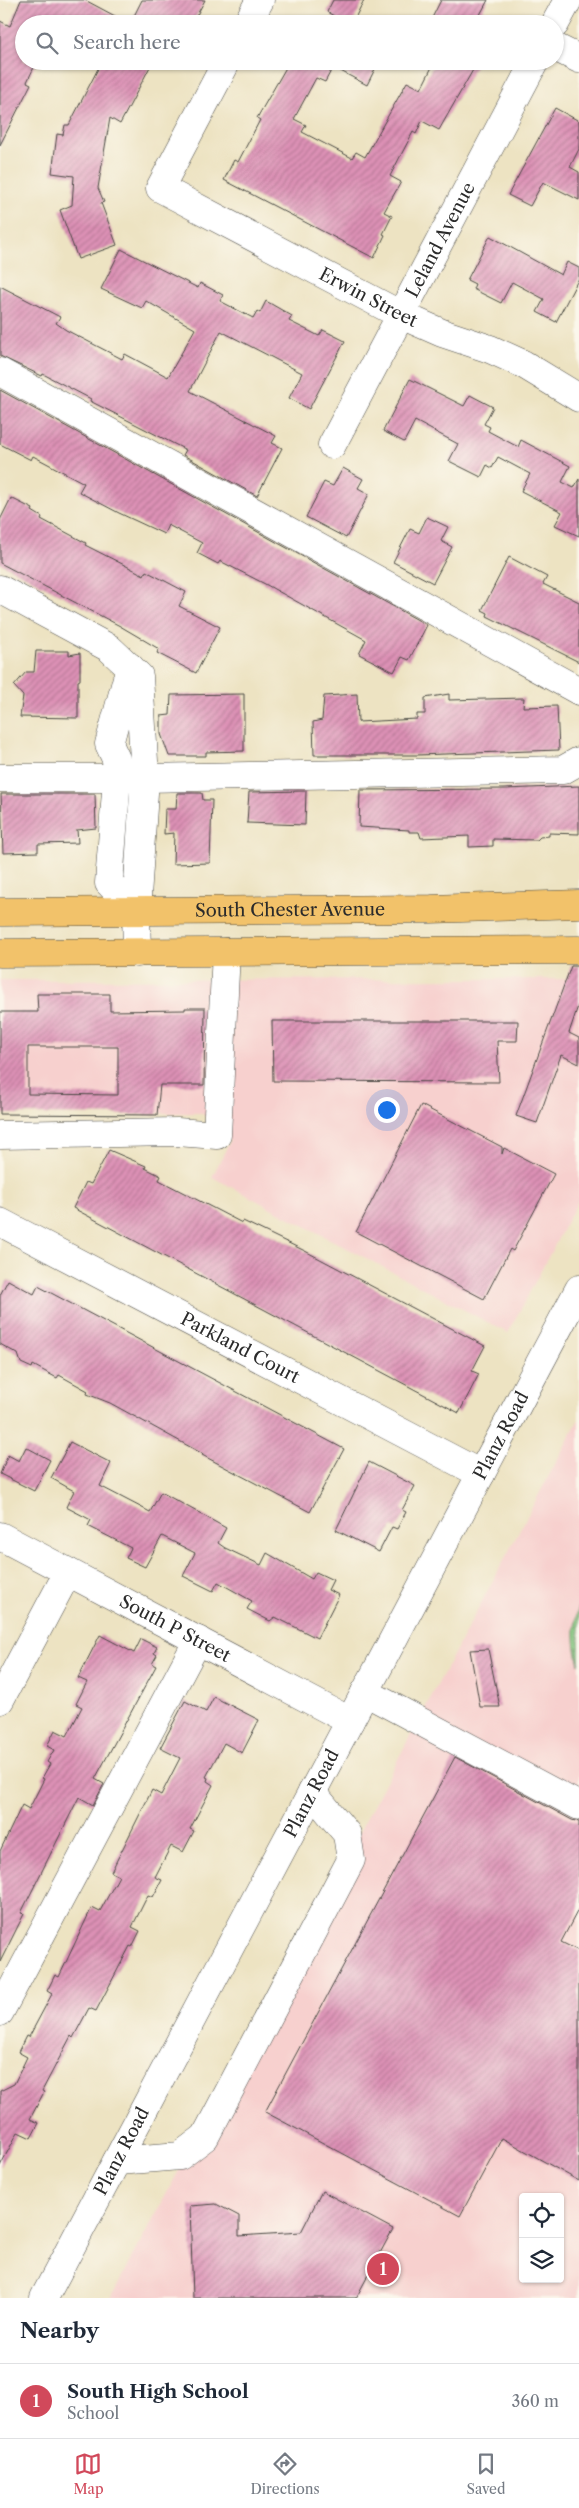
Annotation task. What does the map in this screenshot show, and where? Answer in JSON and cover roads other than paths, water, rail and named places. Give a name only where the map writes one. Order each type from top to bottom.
[{"type":"main road","name":"South Chester Avenue","points":[[0,912],[431,909],[579,904]]},
{"type":"main road","points":[[0,953],[579,950]]},
{"type":"street","points":[[252,15],[260,0]]},
{"type":"street","points":[[560,15],[568,0]]},
{"type":"street","points":[[564,52],[579,59]]},
{"type":"street","name":"Erwin Street","points":[[222,70],[160,188],[401,315],[523,364],[579,398]]},
{"type":"street","name":"Leland Avenue","points":[[332,445],[530,70]]},
{"type":"street","points":[[0,372],[579,691]]},
{"type":"street","points":[[0,589],[109,648],[139,676],[145,778],[136,911],[136,953]]},
{"type":"street","points":[[130,667],[109,744],[116,759],[117,778],[109,883],[136,911]]},
{"type":"street","points":[[0,778],[145,778],[563,770],[579,761]]},
{"type":"street","points":[[0,1135],[178,1132],[217,1135],[226,952]]},
{"type":"street","name":"Parkland Court","points":[[0,1222],[480,1474]]},
{"type":"street","name":"Planz Road","points":[[44,2298],[480,1474],[576,1301]]},
{"type":"street","name":"South P Street","points":[[0,1536],[350,1721]]},
{"type":"street","points":[[0,1700],[68,1572]]},
{"type":"street","points":[[0,2012],[198,1640]]},
{"type":"street","points":[[365,1692],[579,1806]]},
{"type":"street","points":[[117,2161],[180,2156],[205,2137],[351,1860],[347,1834],[312,1792]]},
{"type":"place","name":"South High School","points":[[383,2269]]}]
